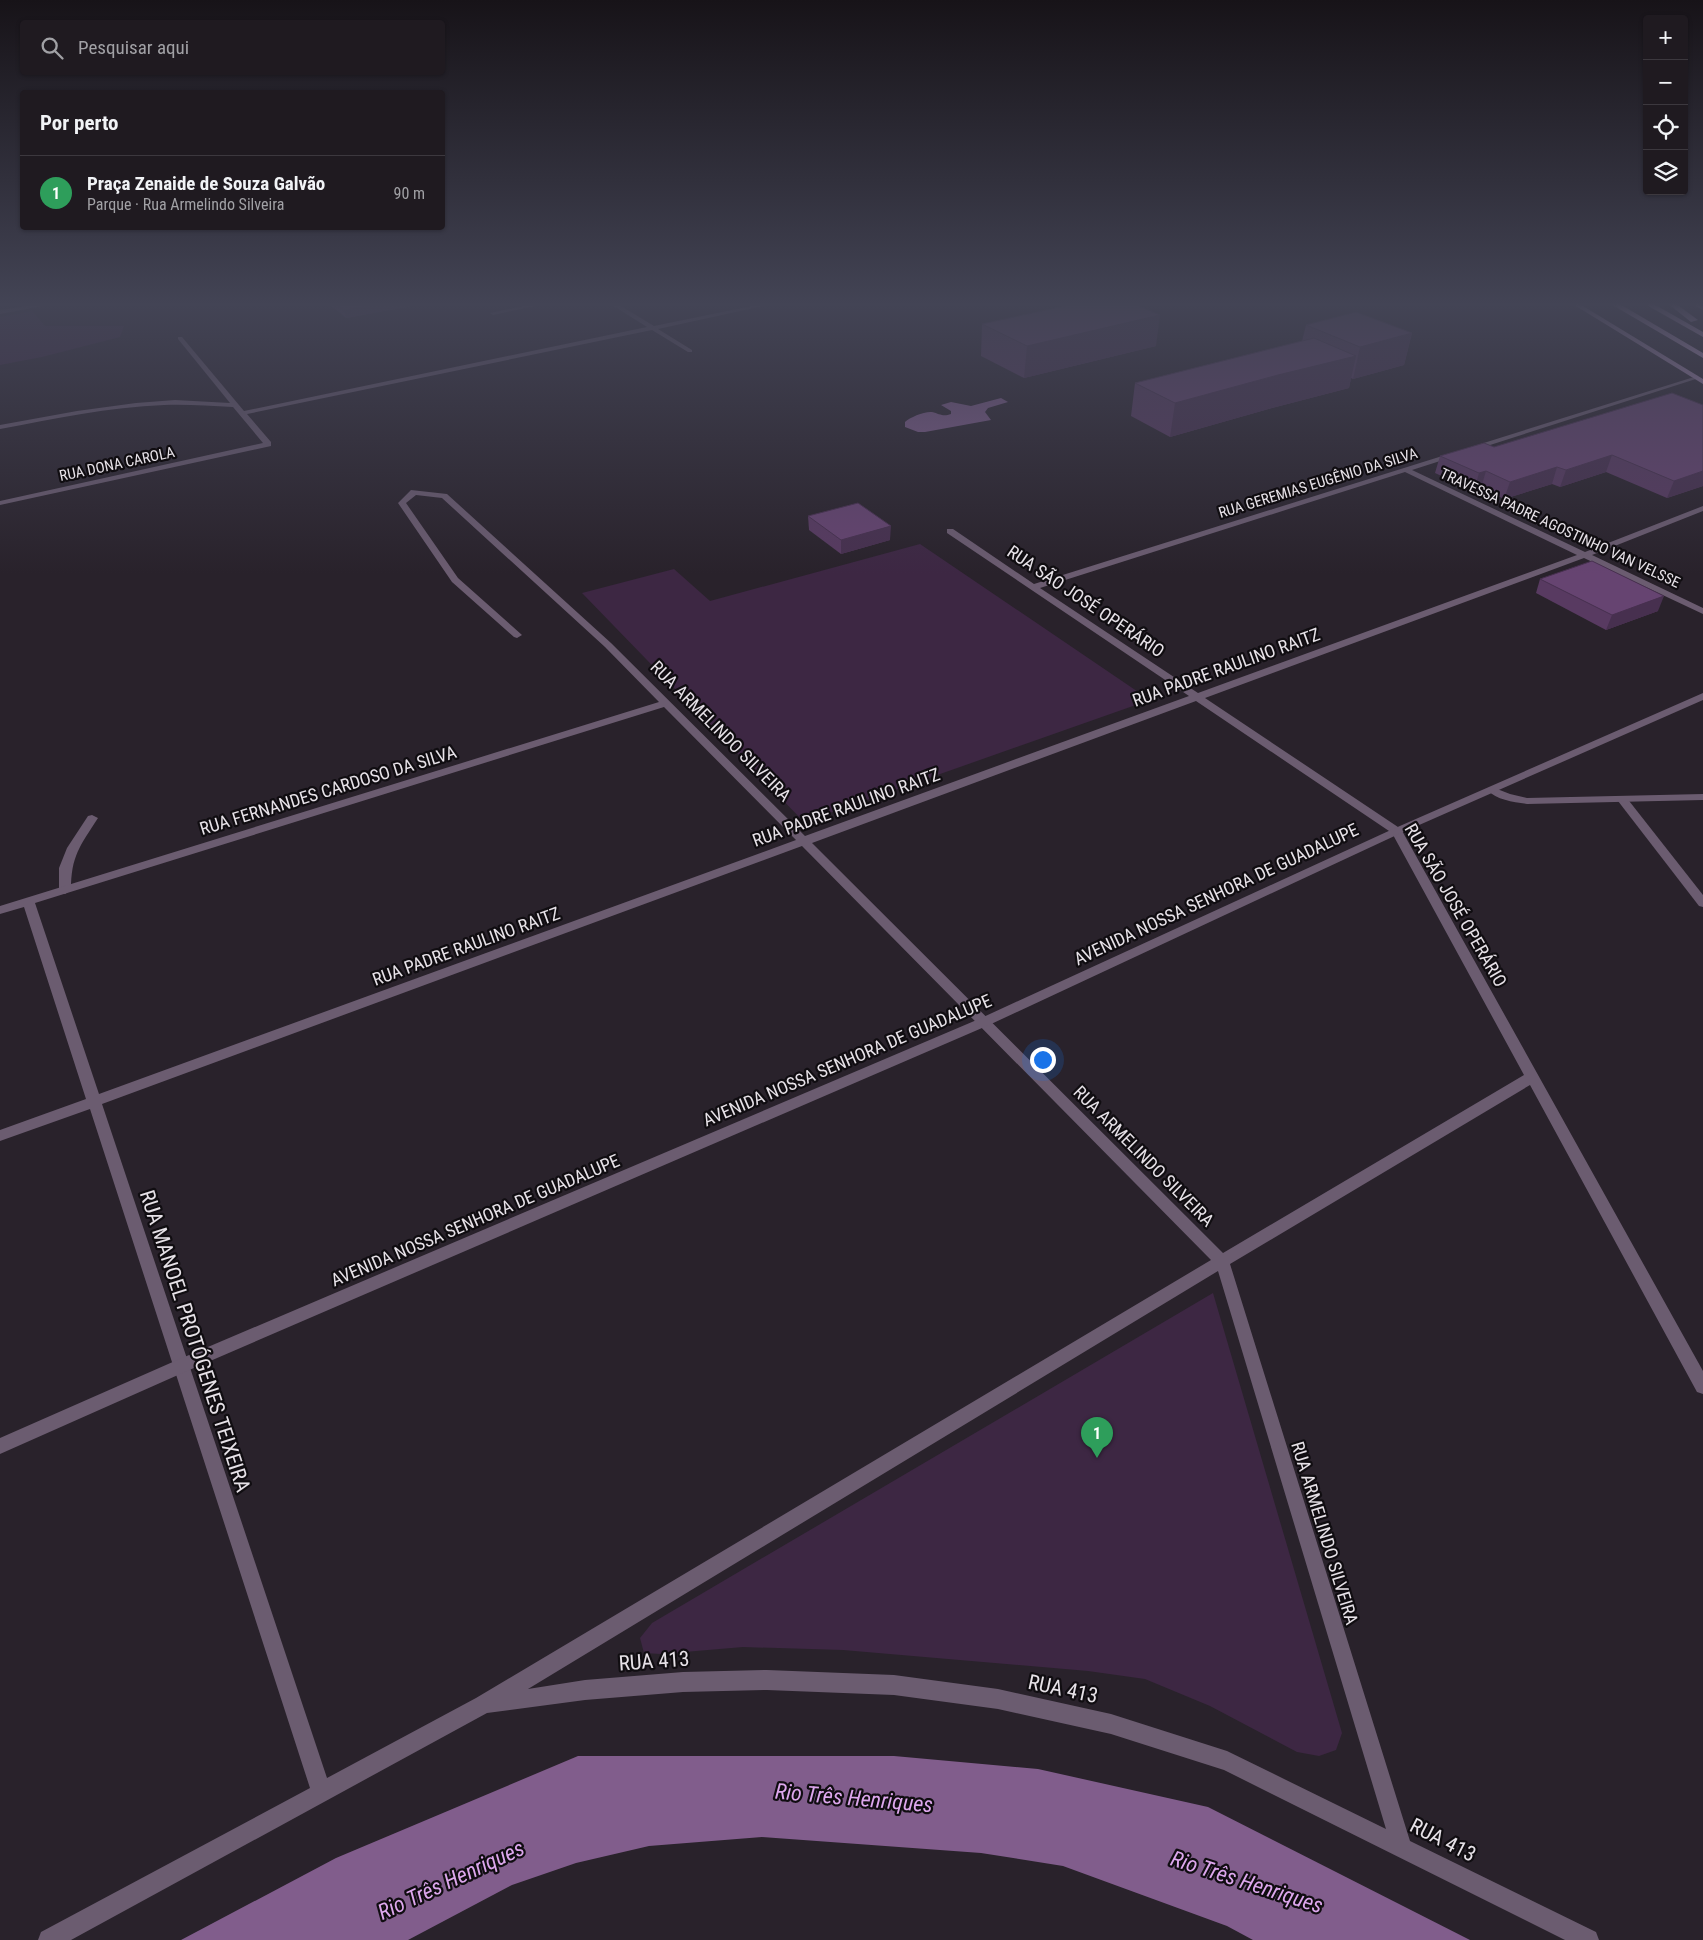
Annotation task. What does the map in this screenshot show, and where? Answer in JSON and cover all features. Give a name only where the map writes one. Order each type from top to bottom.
[{"type":"street","points":[[226,394],[243,413],[337,394]]},
{"type":"street","name":"RUA GEREMIAS EUGÊNIO DA SILVA","points":[[1033,587],[1656,394]]},
{"type":"street","points":[[0,427],[86,411],[136,405],[182,402],[236,405]]},
{"type":"street","name":"RUA DONA CAROLA","points":[[0,504],[268,444],[243,413]]},
{"type":"street","name":"TRAVESSA PADRE AGOSTINHO VAN VELSSE","points":[[1406,470],[1703,611]]},
{"type":"street","name":"RUA ARMELINDO SILVEIRA","points":[[517,635],[456,580],[402,503],[414,492],[444,496],[608,645],[1222,1261],[1401,1846]]},
{"type":"street","name":"RUA PADRE RAULINO RAITZ","points":[[0,1136],[1197,697],[1703,508]]},
{"type":"street","name":"RUA SÃO JOSÉ OPERÁRIO","points":[[950,531],[1397,831],[1703,1387]]},
{"type":"street","name":"AVENIDA NOSSA SENHORA DE GUADALUPE","points":[[0,1446],[181,1366],[984,1022],[1397,831],[1703,696]]},
{"type":"street","name":"RUA FERNANDES CARDOSO DA SILVA","points":[[0,910],[667,703]]},
{"type":"street","points":[[1492,790],[1507,797],[1528,801],[1703,797]]},
{"type":"street","points":[[1622,799],[1703,902]]},
{"type":"street","points":[[65,890],[65,868],[73,848],[92,818]]},
{"type":"street","name":"RUA MANOEL PROTÓGENES TEIXEIRA","points":[[28,901],[322,1793]]},
{"type":"street","points":[[49,1940],[483,1705],[1532,1077]]},
{"type":"street","name":"RUA 413","points":[[483,1705],[585,1690],[683,1682],[767,1680],[894,1685],[998,1699],[1111,1724],[1227,1761],[1588,1940]]},
{"type":"shaded area","points":[[920,544],[1150,700],[804,822],[582,593],[674,569],[710,601]]},
{"type":"shaded area","points":[[1213,1293],[1342,1733],[1336,1750],[1319,1756],[1297,1752],[1210,1706],[1145,1679],[1088,1671],[843,1650],[743,1647],[661,1654],[644,1653],[640,1638],[652,1623]]},
{"type":"water","points":[[1001,398],[1008,402],[988,408],[985,412],[991,420],[925,432],[918,432],[905,427],[907,420],[922,413],[951,414],[951,411],[941,405],[951,402],[971,406]]},
{"type":"water","name":"Rio Três Henriques","points":[[578,1756],[894,1756],[1038,1769],[1208,1807],[1470,1940],[1253,1940],[1227,1926],[1063,1866],[981,1853],[762,1837],[649,1846],[576,1863],[512,1885],[408,1940],[181,1940],[336,1858]]},
{"type":"building","points":[[1156,394],[1210,394],[1175,403]]},
{"type":"building","points":[[1670,394],[1703,405],[1703,471],[1674,481],[1612,455],[1566,470],[1557,467],[1510,482],[1486,471],[1479,473],[1440,456],[1484,443],[1494,447]]},
{"type":"building","points":[[858,503],[891,526],[841,540],[808,516]]},
{"type":"building","points":[[1592,561],[1664,596],[1612,615],[1540,579]]},
{"type":"place","name":"Praça Zenaide de Souza Galvão","points":[[1097,1458]]}]
